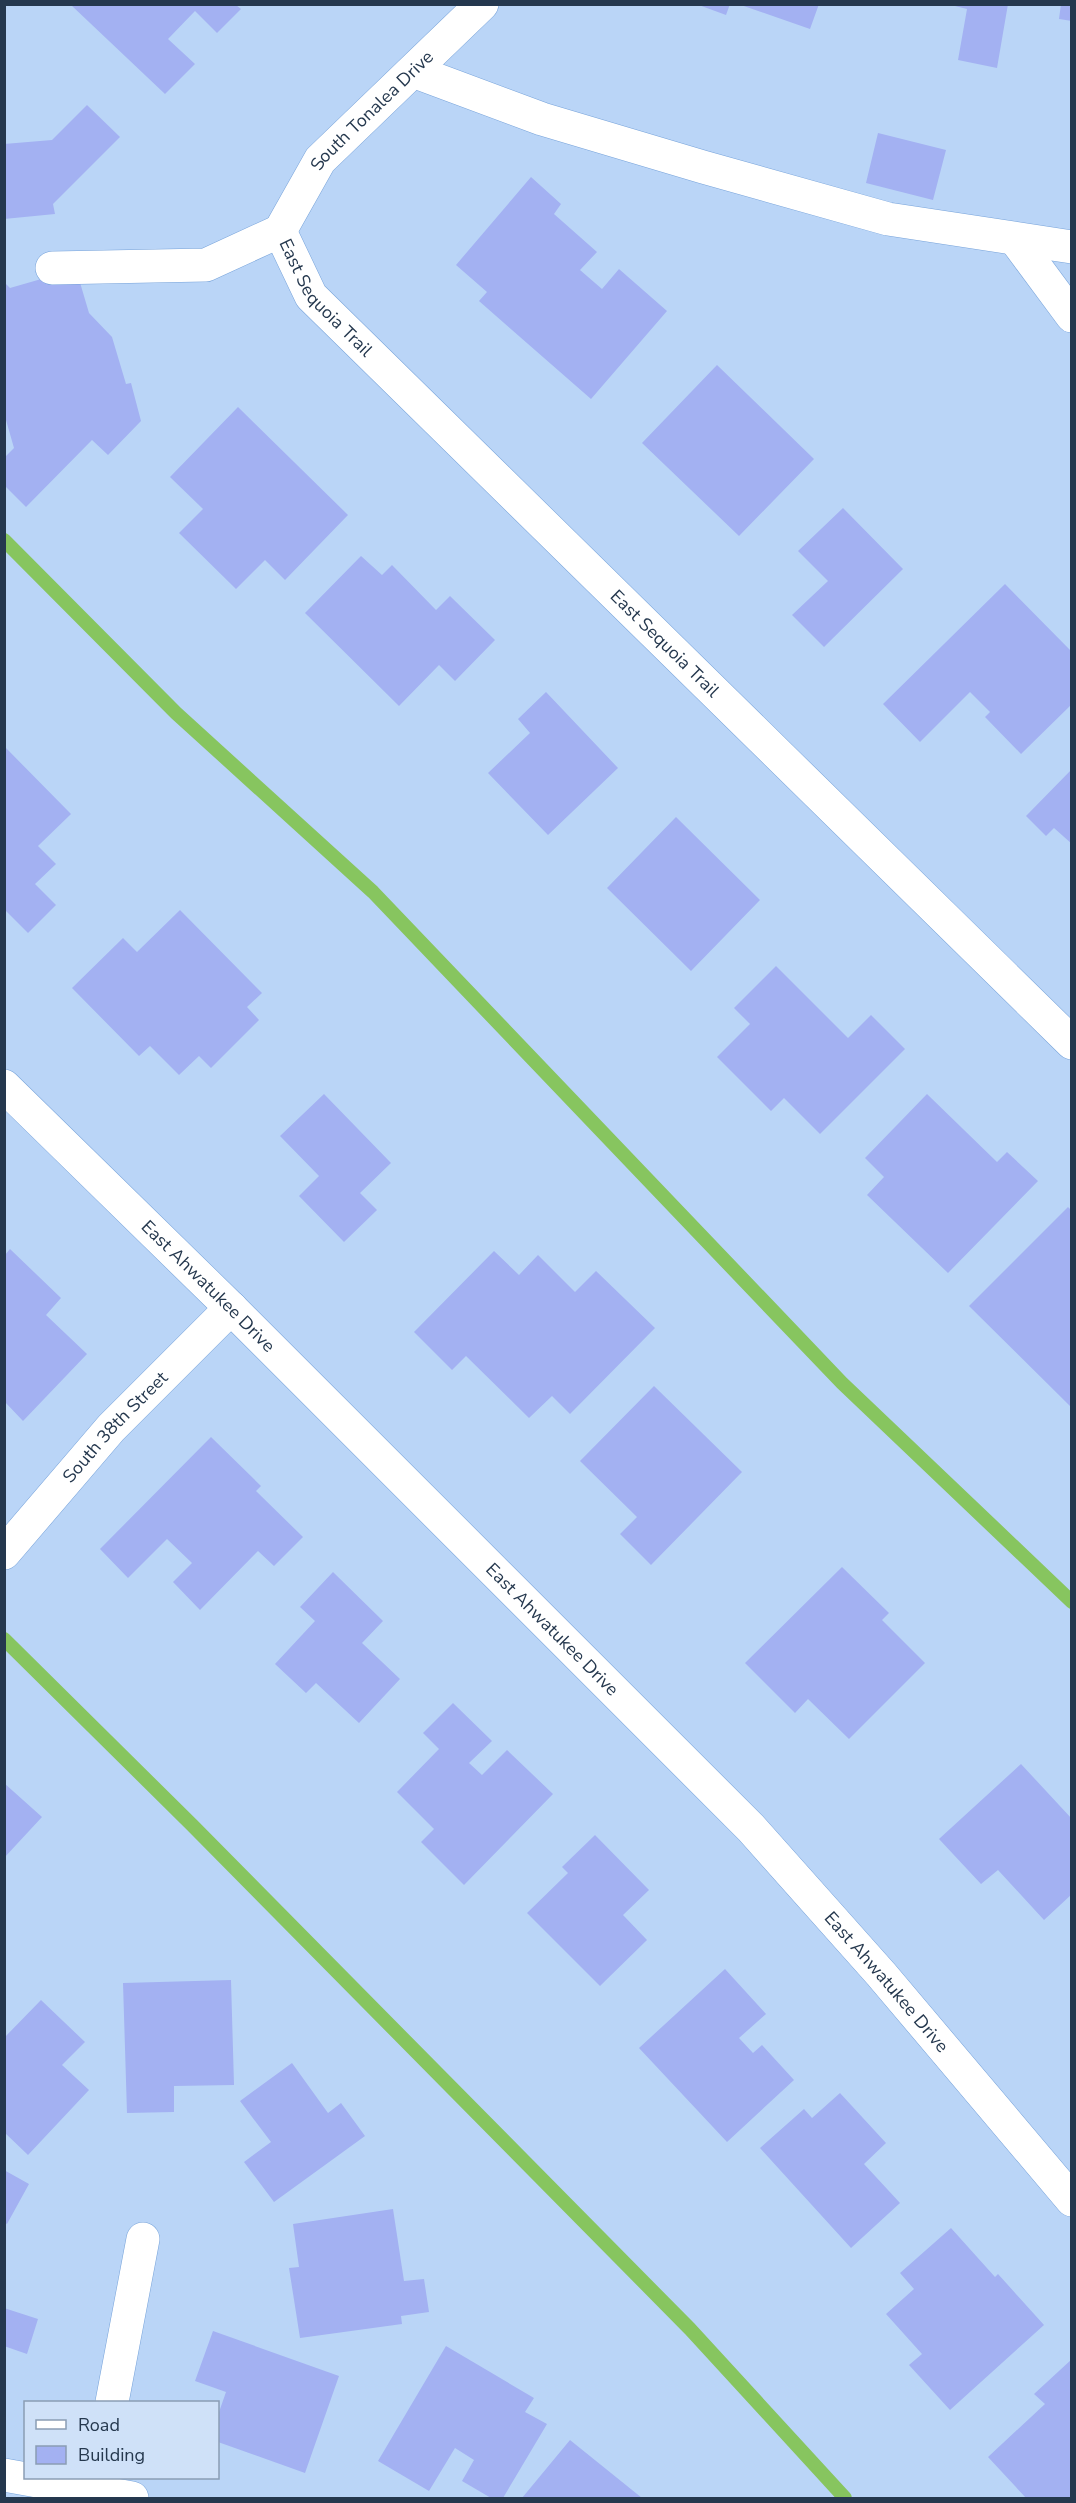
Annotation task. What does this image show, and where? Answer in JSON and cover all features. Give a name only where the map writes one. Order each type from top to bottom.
[{"type":"street","name":"South Tonalea Drive","points":[[280,231],[320,160],[482,4]]},
{"type":"street","points":[[413,71],[542,119],[713,171],[888,219],[1071,248]]},
{"type":"street","points":[[52,268],[206,265],[280,231]]},
{"type":"street","name":"East Sequoia Trail","points":[[280,231],[311,296],[1071,1043]]},
{"type":"street","points":[[1015,239],[1071,316]]},
{"type":"street","name":"East Ahwatukee Drive","points":[[4,1086],[231,1308],[751,1828],[881,1974],[1071,2200]]},
{"type":"street","name":"South 38th Street","points":[[4,1553],[111,1428],[231,1308]]},
{"type":"street","points":[[112,2401],[143,2239]]},
{"type":"street","points":[[4,2475],[24,2477]]},
{"type":"street","points":[[45,2479],[96,2484],[132,2499]]},
{"type":"building","points":[[696,4],[730,4],[726,15]]},
{"type":"building","points":[[738,4],[819,4],[810,29]]},
{"type":"building","points":[[947,4],[1008,4],[997,68],[958,60],[967,9]]},
{"type":"building","points":[[1061,4],[1072,4],[1072,21],[1059,19]]},
{"type":"building","points":[[71,5],[236,5],[241,9],[217,33],[195,11],[168,39],[195,64],[165,94]]},
{"type":"building","points":[[87,105],[120,137],[53,204],[55,214],[4,219],[4,144],[52,140]]},
{"type":"building","points":[[878,133],[946,150],[933,200],[866,183]]},
{"type":"building","points":[[531,177],[561,204],[554,214],[597,252],[580,270],[602,289],[619,269],[667,311],[591,399],[479,301],[487,292],[456,265]]},
{"type":"building","points":[[76,269],[89,313],[112,337],[126,384],[131,383],[141,421],[108,455],[92,440],[26,507],[4,485],[4,458],[14,448],[4,413],[4,282],[10,288]]},
{"type":"building","points":[[717,365],[814,459],[739,536],[642,443]]},
{"type":"building","points":[[238,407],[348,515],[285,580],[265,560],[236,589],[179,533],[203,509],[170,477]]},
{"type":"building","points":[[843,508],[903,569],[824,647],[792,615],[828,581],[798,551]]},
{"type":"building","points":[[361,556],[382,575],[392,565],[436,610],[450,596],[495,640],[455,681],[439,665],[399,706],[305,613]]},
{"type":"building","points":[[1005,584],[1072,652],[1072,704],[1021,754],[985,717],[990,712],[970,692],[920,742],[883,704]]},
{"type":"building","points":[[546,692],[618,768],[548,835],[488,773],[530,733],[518,719]]},
{"type":"building","points":[[4,746],[71,814],[38,846],[56,864],[35,884],[56,905],[28,933],[4,909]]},
{"type":"building","points":[[1072,769],[1072,844],[1054,828],[1046,836],[1026,816]]},
{"type":"building","points":[[676,817],[760,900],[691,971],[607,888]]},
{"type":"building","points":[[180,910],[262,993],[247,1007],[259,1020],[211,1068],[199,1056],[179,1075],[150,1046],[139,1056],[72,988],[123,938],[137,952]]},
{"type":"building","points":[[776,966],[848,1038],[871,1015],[905,1049],[820,1134],[784,1098],[771,1111],[717,1057],[750,1024],[734,1008]]},
{"type":"building","points":[[324,1094],[391,1163],[360,1193],[377,1210],[344,1242],[299,1196],[319,1176],[280,1136]]},
{"type":"building","points":[[927,1094],[997,1162],[1007,1152],[1038,1181],[948,1273],[867,1195],[884,1177],[865,1158]]},
{"type":"building","points":[[1068,1207],[1072,1211],[1072,1408],[969,1306]]},
{"type":"building","points":[[10,1249],[61,1298],[46,1315],[87,1354],[23,1421],[5,1402],[5,1255]]},
{"type":"building","points":[[494,1251],[519,1275],[538,1255],[575,1292],[596,1271],[655,1328],[570,1414],[552,1396],[529,1418],[466,1356],[452,1370],[414,1332]]},
{"type":"building","points":[[654,1386],[742,1472],[651,1565],[620,1534],[637,1517],[580,1461]]},
{"type":"building","points":[[211,1437],[261,1486],[256,1491],[303,1537],[274,1566],[258,1551],[200,1610],[173,1582],[192,1563],[167,1539],[128,1578],[100,1549]]},
{"type":"building","points":[[842,1567],[889,1613],[882,1620],[925,1663],[849,1739],[808,1699],[795,1713],[745,1663]]},
{"type":"building","points":[[333,1572],[383,1621],[362,1643],[400,1679],[359,1723],[316,1683],[306,1693],[275,1664],[315,1621],[300,1607]]},
{"type":"building","points":[[453,1703],[492,1741],[469,1763],[482,1775],[507,1750],[553,1794],[464,1885],[421,1842],[434,1829],[397,1792],[439,1749],[423,1733]]},
{"type":"building","points":[[1021,1764],[1072,1819],[1072,1894],[1044,1920],[998,1870],[981,1884],[939,1839]]},
{"type":"building","points":[[4,1783],[42,1817],[4,1858]]},
{"type":"building","points":[[595,1835],[649,1890],[623,1915],[647,1940],[600,1986],[527,1913],[568,1873],[562,1867]]},
{"type":"building","points":[[725,1969],[766,2014],[739,2038],[753,2053],[762,2045],[794,2080],[727,2142],[639,2048]]},
{"type":"building","points":[[231,1980],[234,2085],[174,2086],[174,2112],[127,2113],[123,1983]]},
{"type":"building","points":[[41,2000],[85,2042],[62,2065],[89,2090],[28,2155],[4,2132],[4,2038]]},
{"type":"building","points":[[292,2063],[328,2113],[341,2103],[365,2136],[274,2202],[244,2162],[271,2142],[240,2101]]},
{"type":"building","points":[[840,2093],[886,2143],[864,2164],[900,2203],[851,2248],[760,2148],[804,2109],[812,2118]]},
{"type":"building","points":[[4,2170],[29,2184],[7,2224],[4,2222]]},
{"type":"building","points":[[393,2209],[404,2281],[424,2279],[429,2312],[401,2316],[402,2324],[300,2338],[289,2268],[299,2267],[293,2224]]},
{"type":"building","points":[[951,2228],[995,2277],[998,2274],[1044,2325],[950,2410],[909,2365],[922,2354],[886,2314],[914,2289],[900,2273]]},
{"type":"building","points":[[4,2308],[38,2319],[27,2354],[4,2346]]},
{"type":"building","points":[[213,2331],[339,2376],[305,2473],[219,2442],[219,2412],[226,2392],[195,2381]]},
{"type":"building","points":[[446,2346],[534,2398],[525,2412],[547,2424],[503,2498],[491,2498],[462,2481],[474,2460],[455,2448],[429,2491],[378,2461]]},
{"type":"building","points":[[1072,2359],[1072,2498],[1026,2498],[988,2457],[1045,2404],[1034,2394]]},
{"type":"building","points":[[570,2440],[642,2498],[522,2498]]},
{"type":"waterway","points":[[4,540],[176,713],[373,892],[842,1383],[1072,1602]]},
{"type":"waterway","points":[[4,1639],[192,1825],[690,2329],[845,2498]]}]
